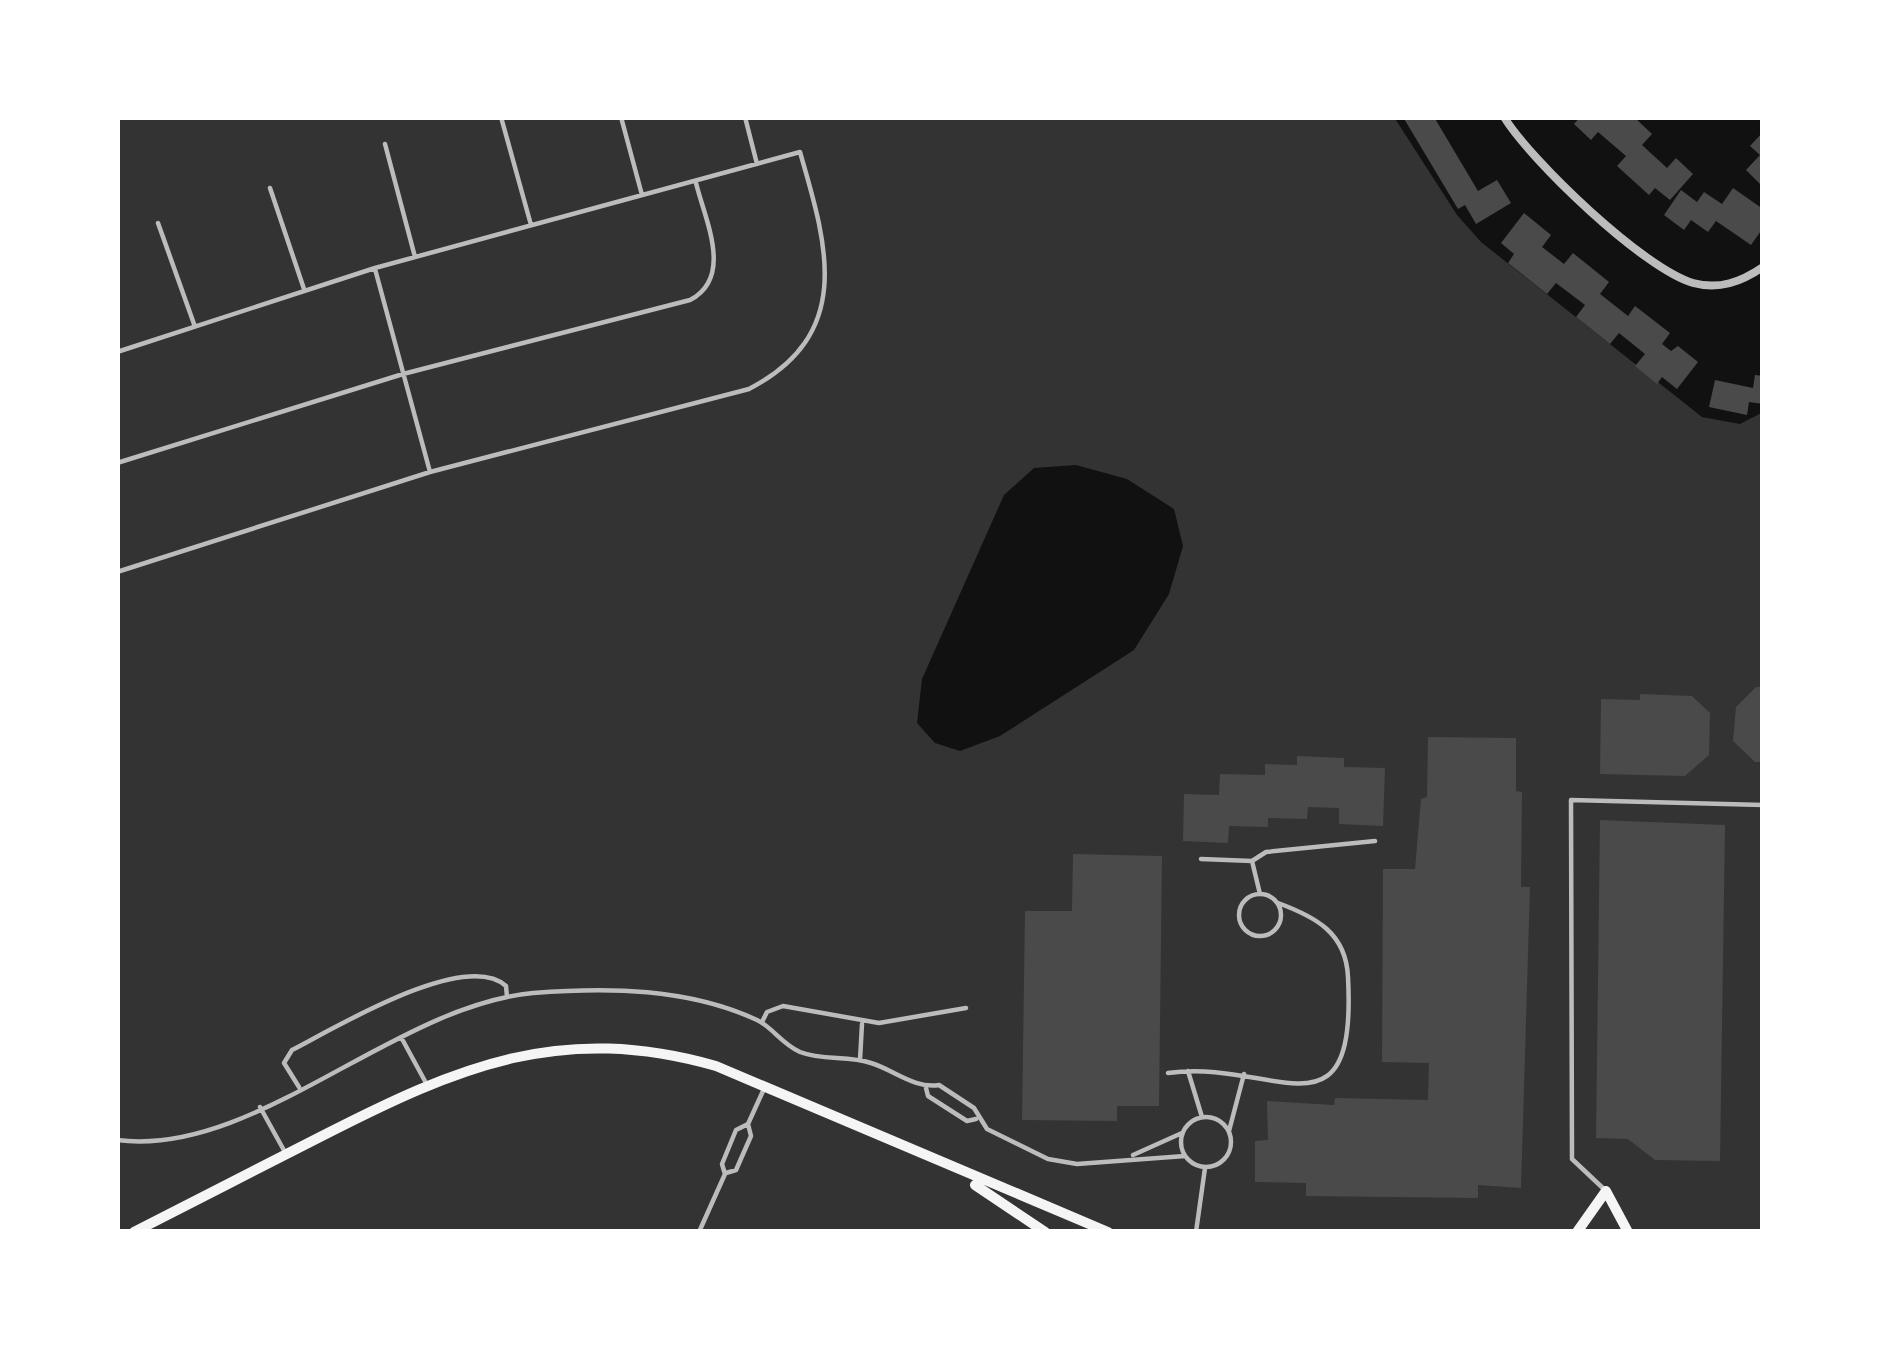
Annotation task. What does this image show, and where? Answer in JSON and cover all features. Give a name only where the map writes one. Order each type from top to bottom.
[{"type":"main road","points":[[134,1232],[426,1083],[499,1058],[592,1047],[686,1058],[766,1086],[1108,1232]]},
{"type":"main road","points":[[953,1169],[1045,1232]]},
{"type":"main road","points":[[1577,1232],[1606,1191],[1628,1232]]},
{"type":"street","points":[[1504,117],[1558,182],[1676,276],[1720,286],[1763,267]]},
{"type":"lane","points":[[501,117],[530,225]]},
{"type":"lane","points":[[621,117],[642,195]]},
{"type":"lane","points":[[745,117],[757,164]]},
{"type":"lane","points":[[386,144],[415,257]]},
{"type":"lane","points":[[117,352],[375,268],[800,152],[827,244],[827,279],[819,314],[787,362],[759,384],[727,398],[430,472],[117,572]]},
{"type":"lane","points":[[117,463],[403,374],[701,294],[715,268],[695,181]]},
{"type":"lane","points":[[270,188],[304,289]]},
{"type":"lane","points":[[158,224],[194,324]]},
{"type":"lane","points":[[375,268],[430,472]]},
{"type":"lane","points":[[1606,1191],[1572,1160],[1571,800],[1763,805]]},
{"type":"lane","points":[[1201,860],[1252,861],[1266,852],[1375,841]]},
{"type":"lane","points":[[1168,1073],[1244,1074],[1313,1085],[1334,1073],[1347,1051],[1347,963],[1334,932],[1311,915],[1260,894],[1252,861]]},
{"type":"lane","points":[[1260,894],[1240,909],[1240,923],[1250,933],[1263,936],[1276,929],[1281,917],[1278,903]]},
{"type":"lane","points":[[299,1088],[284,1063],[292,1050],[386,1002],[469,974],[500,981],[507,999]]},
{"type":"lane","points":[[117,1140],[143,1143],[195,1136],[401,1037],[507,999],[550,993],[671,993],[762,1022],[773,1037],[802,1053],[860,1060],[926,1088],[939,1085],[974,1108],[976,1119]]},
{"type":"lane","points":[[762,1022],[767,1012],[782,1006],[862,1021],[966,1008]]},
{"type":"lane","points":[[860,1060],[862,1021]]},
{"type":"lane","points":[[401,1037],[426,1083]]},
{"type":"lane","points":[[1188,1070],[1202,1117]]},
{"type":"lane","points":[[1205,1168],[1228,1157],[1229,1131],[1244,1074]]},
{"type":"lane","points":[[699,1232],[725,1174],[722,1164],[736,1130],[748,1124],[766,1086]]},
{"type":"lane","points":[[926,1088],[928,1096],[959,1116],[976,1119],[1048,1159],[1077,1164],[1131,1156],[1185,1156],[1205,1168]]},
{"type":"lane","points":[[260,1107],[286,1154]]},
{"type":"lane","points":[[1131,1156],[1182,1133],[1202,1117],[1216,1119],[1229,1131]]},
{"type":"lane","points":[[725,1174],[736,1170],[751,1136],[748,1124]]},
{"type":"lane","points":[[1182,1133],[1185,1156]]},
{"type":"lane","points":[[1196,1232],[1205,1168]]},
{"type":"shaded area","points":[[117,117],[1394,117],[1457,215],[1481,242],[1702,417],[1740,424],[1763,412],[1763,1232],[117,1232]],"holes":[[[1076,465],[1127,479],[1174,509],[1183,546],[1169,594],[1134,650],[1000,736],[960,751],[935,743],[917,723],[922,679],[1004,495],[1034,468]]]},
{"type":"building","points":[[1403,117],[1434,117],[1478,191],[1497,180],[1511,203],[1476,224],[1465,205],[1458,209]]},
{"type":"building","points":[[1580,117],[1634,117],[1652,134],[1642,145],[1667,168],[1676,158],[1693,174],[1670,200],[1655,188],[1649,195],[1617,166],[1626,156],[1598,132],[1591,140],[1574,124]]},
{"type":"building","points":[[1763,132],[1763,187],[1746,170],[1760,155],[1750,146]]},
{"type":"building","points":[[1733,188],[1763,209],[1763,228],[1751,245],[1716,221],[1708,232],[1691,220],[1684,230],[1664,215],[1681,190],[1697,202],[1704,192],[1722,204]]},
{"type":"building","points":[[1524,213],[1551,235],[1542,247],[1564,264],[1573,253],[1609,282],[1600,294],[1628,316],[1635,306],[1670,333],[1662,344],[1671,351],[1678,346],[1698,362],[1677,389],[1662,377],[1657,384],[1635,366],[1645,354],[1619,333],[1610,344],[1576,317],[1585,305],[1556,283],[1547,294],[1508,263],[1514,254],[1501,243]]},
{"type":"building","points":[[1755,375],[1763,376],[1763,404],[1749,402],[1747,415],[1709,407],[1715,380],[1753,388]]},
{"type":"building","points":[[1756,687],[1763,687],[1763,762],[1755,762],[1733,741],[1736,707]]},
{"type":"building","points":[[1640,694],[1692,696],[1710,713],[1709,755],[1685,776],[1600,774],[1601,699],[1640,700]]},
{"type":"building","points":[[1428,737],[1516,738],[1516,791],[1522,792],[1521,887],[1530,887],[1521,1188],[1478,1185],[1478,1198],[1306,1196],[1306,1183],[1255,1182],[1255,1141],[1268,1140],[1267,1101],[1334,1105],[1335,1098],[1428,1100],[1429,1063],[1382,1062],[1383,869],[1415,869],[1421,799],[1427,797]]},
{"type":"building","points":[[1297,756],[1344,758],[1344,767],[1385,768],[1383,826],[1339,824],[1339,808],[1308,807],[1307,819],[1268,818],[1268,827],[1229,826],[1228,843],[1183,841],[1184,794],[1219,795],[1220,774],[1265,775],[1265,764],[1297,765]]},
{"type":"building","points":[[1600,820],[1725,825],[1720,1161],[1655,1160],[1628,1139],[1596,1138]]},
{"type":"building","points":[[1073,854],[1162,856],[1159,1106],[1117,1106],[1117,1121],[1022,1120],[1025,911],[1072,911]]}]
